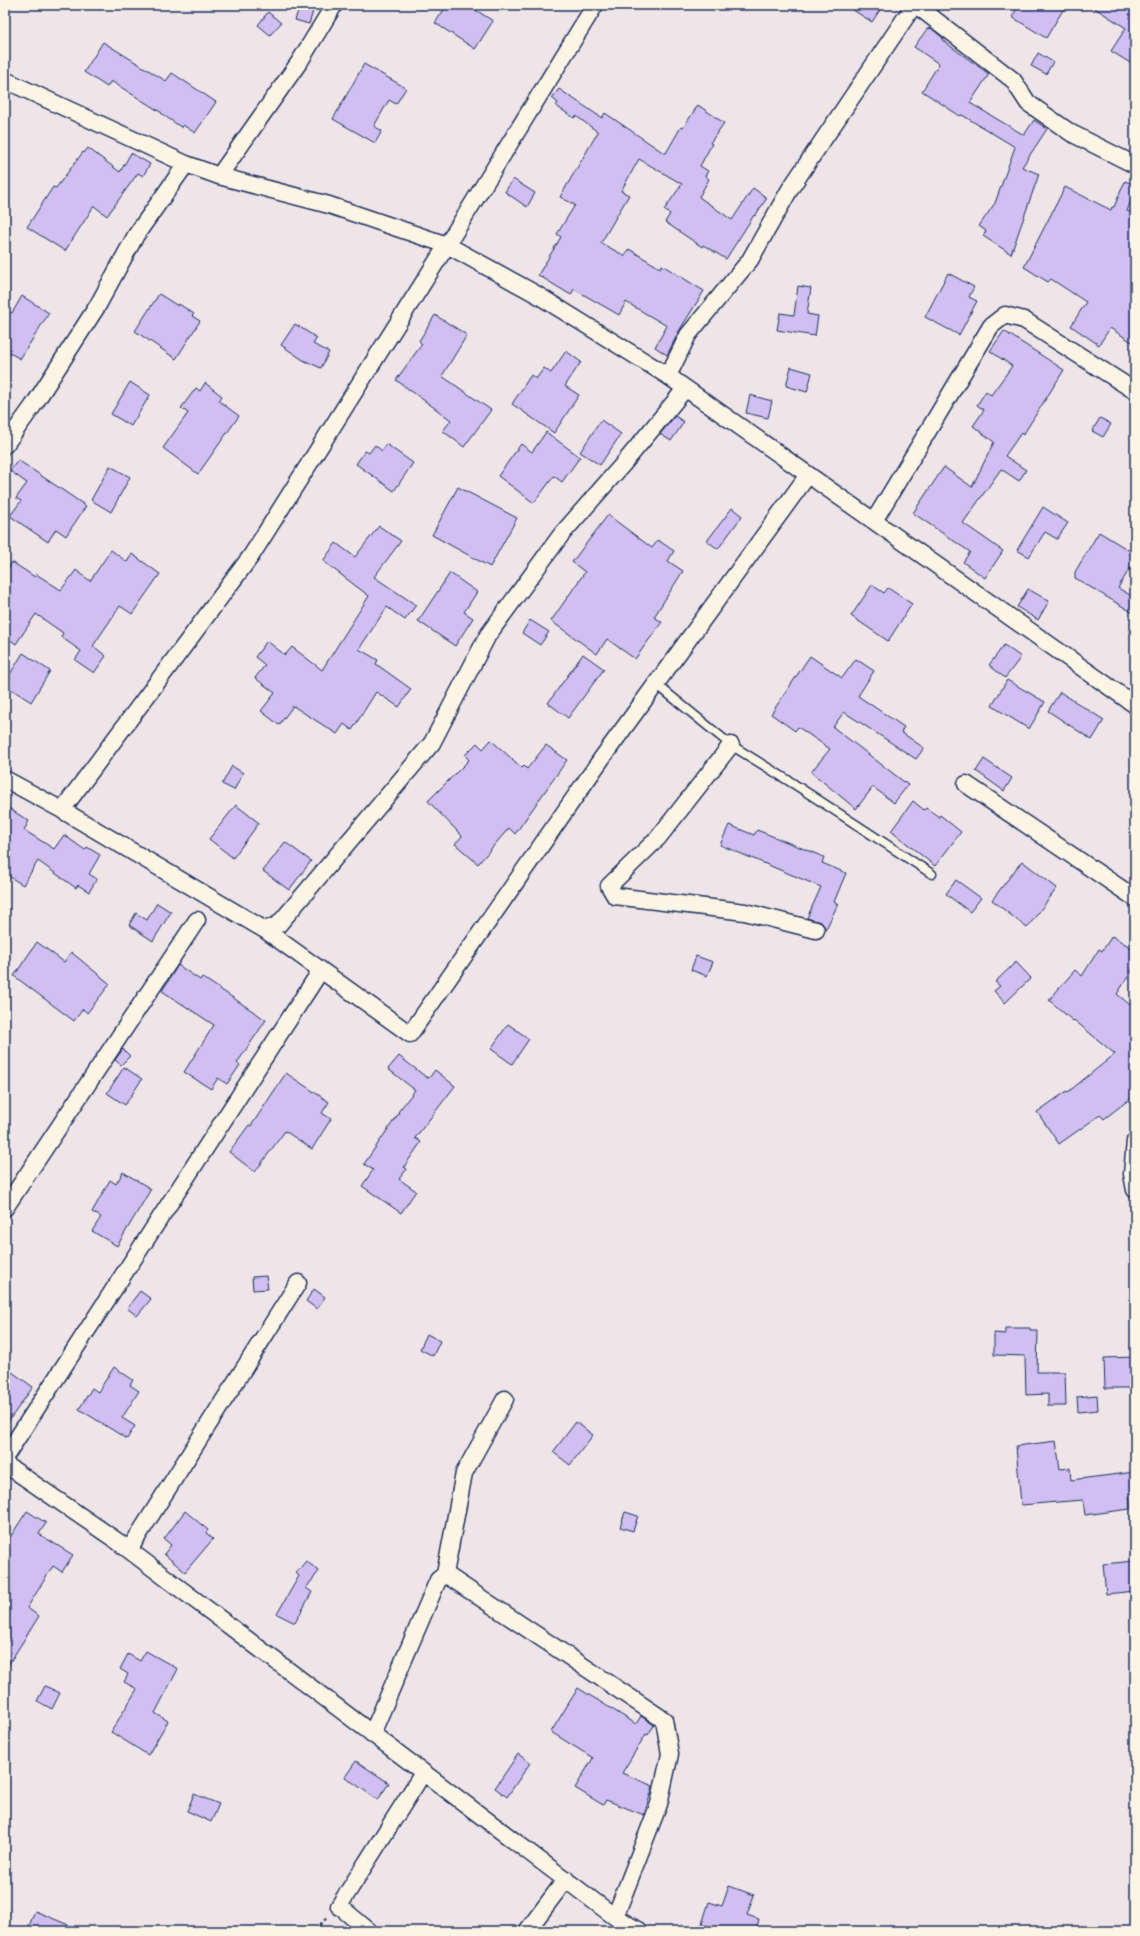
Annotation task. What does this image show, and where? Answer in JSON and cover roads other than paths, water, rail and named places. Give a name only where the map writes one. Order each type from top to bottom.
[{"type":"street","points":[[219,176],[300,61],[334,5]]},
{"type":"street","points":[[62,810],[250,556],[447,245],[595,5]]},
{"type":"street","points":[[668,376],[688,335],[750,260],[790,189],[915,5],[1013,80],[1028,103],[1071,133],[1135,165]]},
{"type":"street","points":[[5,80],[186,164],[219,176],[329,205],[447,245],[536,294],[668,376],[1135,705]]},
{"type":"street","points":[[5,445],[33,406],[98,305],[136,235],[186,164]]},
{"type":"street","points":[[874,521],[991,326],[1005,316],[1024,320],[1135,391]]},
{"type":"street","points":[[265,930],[279,924],[432,743],[488,635],[561,535],[624,463],[685,389]]},
{"type":"street","points":[[5,779],[62,810],[265,930],[410,1034],[655,683],[808,475]]},
{"type":"street","points":[[731,745],[658,838],[609,886],[615,896],[745,912],[816,930]]},
{"type":"street","points":[[966,784],[1135,898]]},
{"type":"street","points":[[5,1208],[197,920]]},
{"type":"street","points":[[5,1456],[321,970]]},
{"type":"street","points":[[1135,1141],[1132,1174],[1135,1190]]},
{"type":"street","points":[[129,1550],[298,1283]]},
{"type":"street","points":[[372,1734],[438,1580],[445,1574],[464,1473],[505,1399]]},
{"type":"street","points":[[5,1464],[129,1550],[422,1773],[615,1917],[639,1931]]},
{"type":"street","points":[[445,1574],[664,1720],[670,1754],[659,1804],[615,1917]]},
{"type":"street","points":[[368,1931],[339,1906],[422,1773]]},
{"type":"street","points":[[526,1931],[566,1879]]},
{"type":"lane","points":[[655,683],[731,745],[794,784],[932,874]]}]
